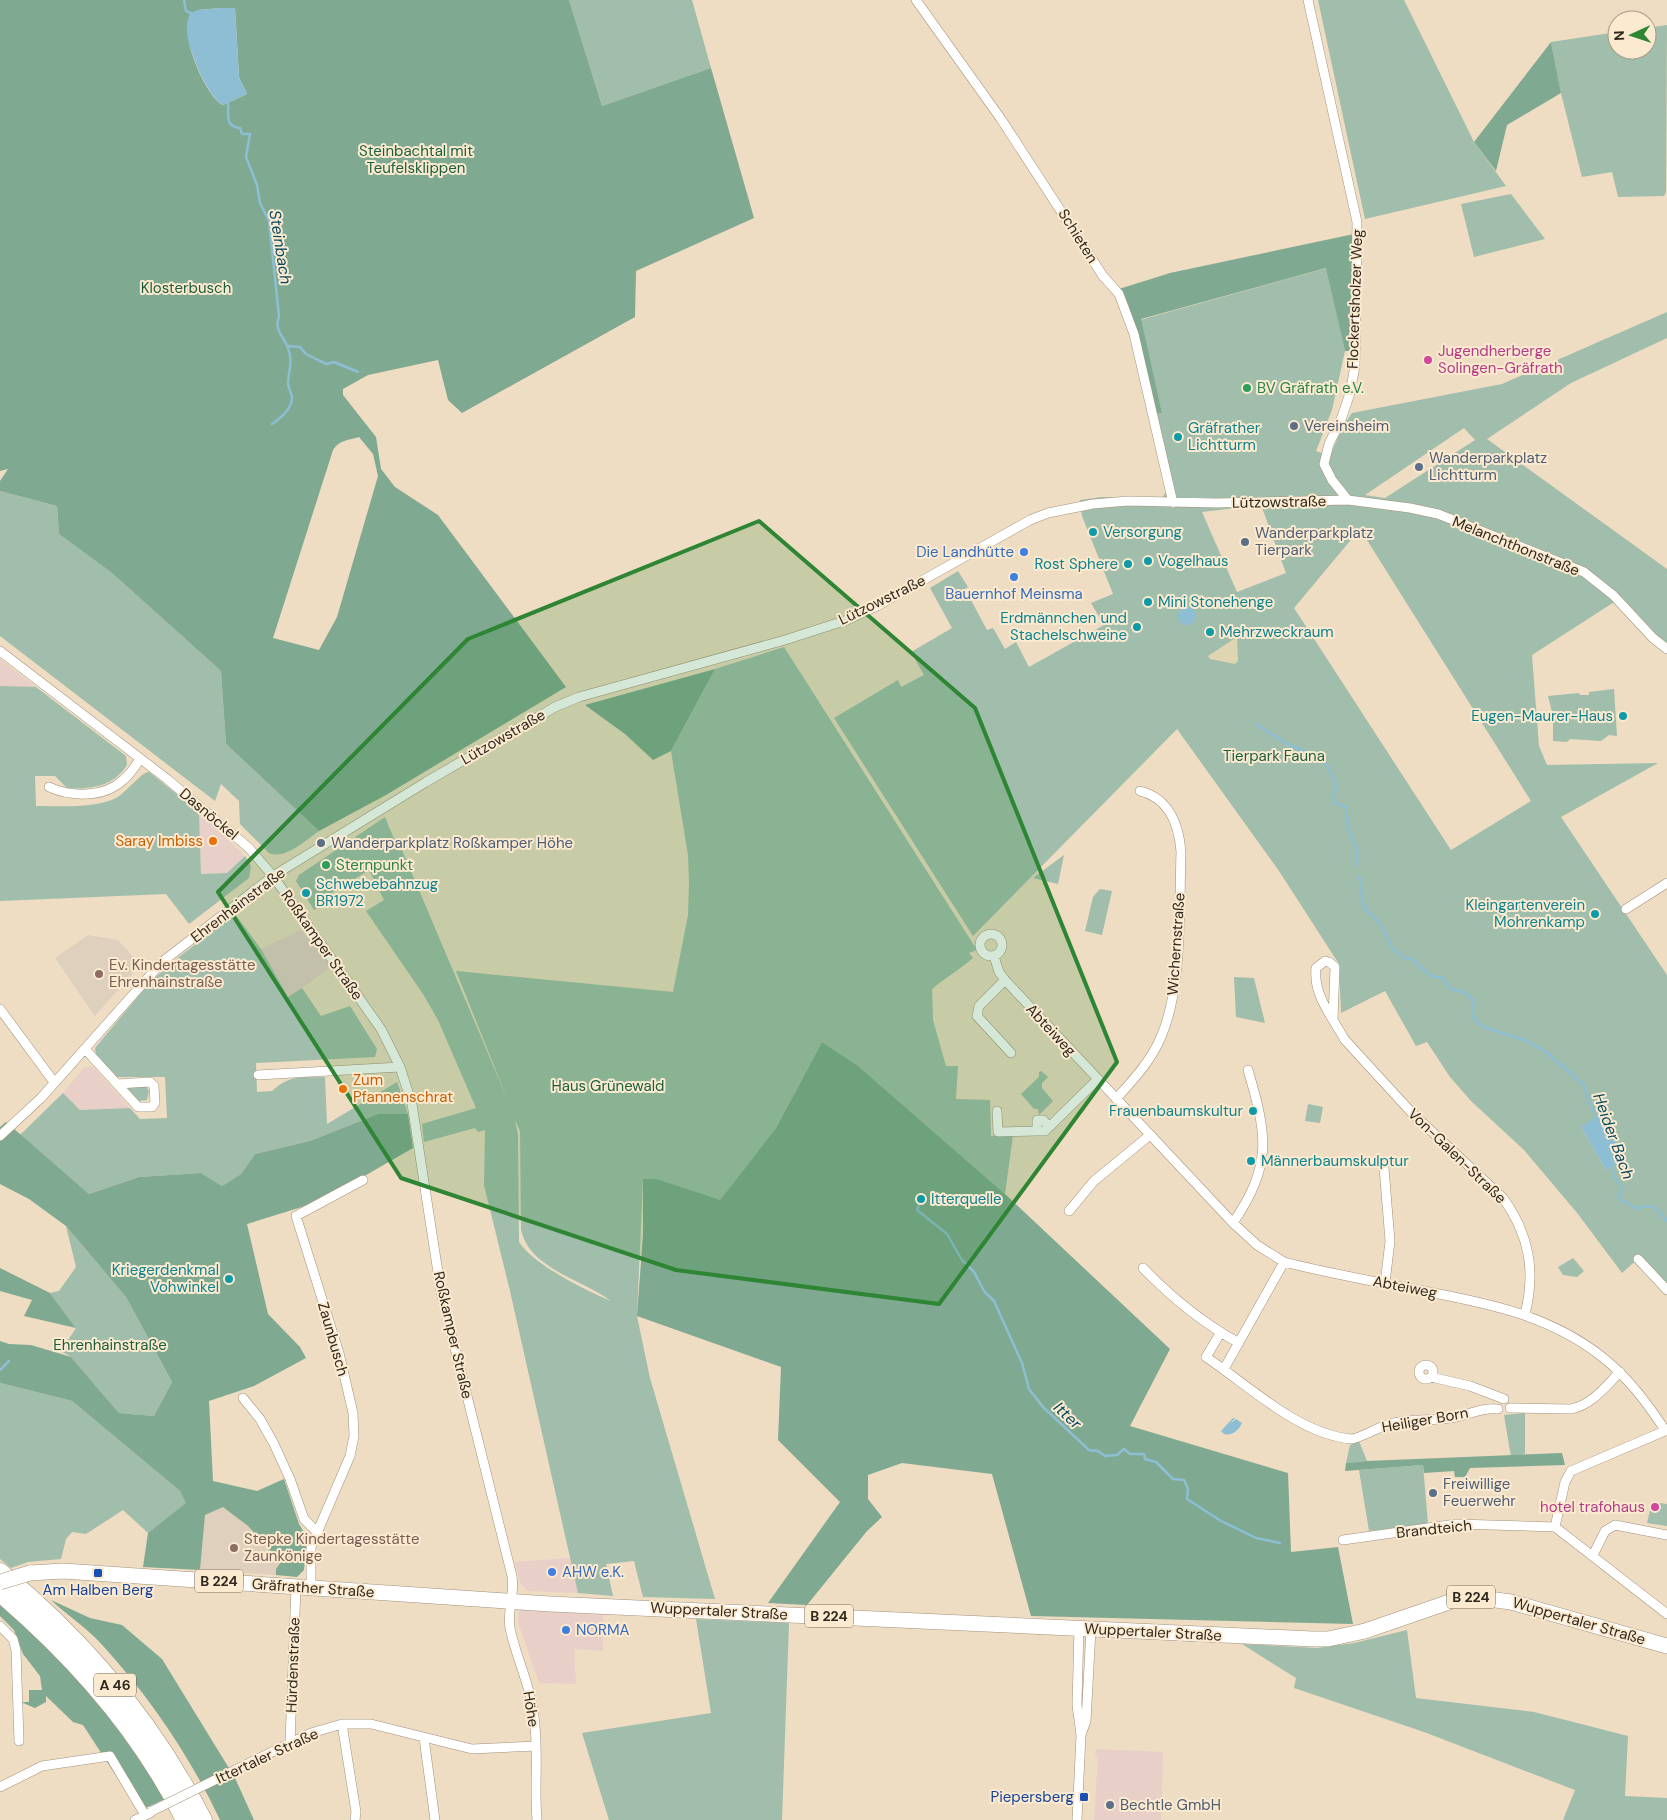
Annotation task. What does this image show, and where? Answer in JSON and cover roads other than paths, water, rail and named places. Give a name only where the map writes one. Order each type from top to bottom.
[{"type":"highway","name":"A 46","points":[[0,1572],[40,1606],[107,1675],[165,1752],[203,1820]]},
{"type":"highway","name":"A 46","points":[[0,1593],[63,1650],[96,1686],[153,1764],[185,1820]]},
{"type":"main road","name":"Gräfrather Straße","points":[[0,1582],[30,1573],[64,1570],[627,1607]]},
{"type":"main road","name":"Wuppertaler Straße","points":[[627,1607],[1276,1638],[1328,1638],[1365,1631],[1458,1599],[1473,1597],[1511,1602],[1667,1646]]},
{"type":"street","name":"Schieten","points":[[916,0],[960,60],[1048,189],[1103,276],[1119,294],[1134,334],[1173,502]]},
{"type":"street","name":"Flockertsholzer Weg","points":[[1308,0],[1358,222],[1355,366],[1350,393],[1342,417],[1329,444],[1324,464],[1332,480],[1348,500]]},
{"type":"street","name":"Lützowstraße","points":[[388,805],[555,707],[579,697],[785,640],[847,620],[877,606],[1030,520],[1048,514],[1093,504],[1128,501],[1348,500],[1368,502]]},
{"type":"street","name":"Melanchthonstraße","points":[[1368,502],[1438,514],[1584,572],[1613,595],[1653,638],[1667,649]]},
{"type":"street","name":"Dasnöckel","points":[[0,651],[208,812],[249,848],[274,876]]},
{"type":"street","points":[[49,788],[68,793],[110,790],[124,780],[140,759]]},
{"type":"street","name":"Wichernstraße","points":[[1116,1099],[1137,1076],[1161,1037],[1173,993],[1176,965],[1182,852],[1180,838],[1166,807],[1155,797],[1140,791]]},
{"type":"street","name":"Ehrenhainstraße","points":[[0,1136],[85,1049],[162,962],[274,876],[388,805]]},
{"type":"street","name":"Roßkamper Straße","points":[[274,876],[381,1029],[400,1067],[414,1112],[441,1292],[512,1576],[514,1590],[512,1600]]},
{"type":"street","points":[[1626,909],[1667,883]]},
{"type":"street","name":"Abteiweg","points":[[994,956],[999,972],[1005,980],[1233,1223],[1257,1245],[1284,1262],[1492,1304],[1525,1314],[1556,1328],[1582,1343],[1620,1372],[1646,1402],[1666,1430]]},
{"type":"street","name":"Von-Galen-Straße","points":[[1333,1020],[1335,972],[1333,964],[1325,961],[1316,968],[1316,980],[1321,1001],[1345,1040],[1388,1088],[1503,1198],[1512,1210],[1526,1241],[1531,1267],[1531,1290],[1525,1314]]},
{"type":"street","points":[[1005,980],[979,1006],[977,1016],[1011,1053]]},
{"type":"street","points":[[0,1009],[54,1082]]},
{"type":"street","points":[[85,1049],[117,1084]]},
{"type":"street","points":[[258,1075],[400,1067]]},
{"type":"street","points":[[1233,1223],[1256,1184],[1263,1150],[1262,1121],[1248,1070]]},
{"type":"street","points":[[997,1111],[998,1132],[1044,1131],[1098,1079]]},
{"type":"street","points":[[1069,1211],[1100,1176],[1150,1134]]},
{"type":"street","points":[[1384,1168],[1390,1241],[1385,1283]]},
{"type":"street","name":"Zaunbusch","points":[[304,1587],[316,1532],[350,1456],[354,1436],[353,1413],[339,1353],[296,1216],[363,1180]]},
{"type":"street","points":[[1638,1259],[1667,1290]]},
{"type":"street","points":[[1224,1369],[1284,1262]]},
{"type":"street","points":[[1143,1268],[1166,1292],[1239,1343]]},
{"type":"street","name":"Heiliger Born","points":[[1221,1332],[1206,1357],[1300,1422],[1352,1439],[1394,1422],[1452,1418],[1488,1408],[1498,1409],[1503,1412],[1510,1408],[1542,1409],[1580,1406],[1594,1398],[1620,1372]]},
{"type":"street","name":"Heiliger Born","points":[[1431,1378],[1470,1386],[1504,1399]]},
{"type":"street","points":[[243,1398],[260,1419],[274,1444],[290,1479],[304,1518],[316,1532]]},
{"type":"street","points":[[1498,1409],[1498,1402],[1504,1399],[1509,1402],[1510,1408]]},
{"type":"street","points":[[1666,1430],[1570,1473],[1561,1494],[1555,1526],[1667,1614]]},
{"type":"street","name":"Brandteich","points":[[1343,1540],[1456,1524],[1555,1526]]},
{"type":"street","points":[[1593,1555],[1605,1531],[1615,1525],[1667,1535]]},
{"type":"street","name":"Hürdenstraße","points":[[290,1743],[304,1587]]},
{"type":"street","name":"Höhe","points":[[512,1600],[509,1614],[510,1628],[532,1702],[536,1746],[537,1820]]},
{"type":"street","points":[[0,1626],[13,1639],[16,1650],[19,1741]]},
{"type":"street","points":[[1077,1820],[1081,1735],[1076,1705],[1085,1629]]},
{"type":"street","points":[[342,1724],[356,1812],[355,1820]]},
{"type":"street","name":"Ittertaler Straße","points":[[135,1820],[311,1733],[342,1724],[371,1724],[472,1749],[536,1746]]},
{"type":"street","points":[[424,1738],[436,1820]]},
{"type":"street","points":[[0,1787],[42,1766],[110,1756],[149,1813]]},
{"type":"water","points":[[235,8],[239,77],[247,94],[223,105],[211,92],[198,69],[187,33],[190,13],[198,10]]},
{"type":"water","points":[[1187,607],[1193,610],[1196,616],[1193,622],[1187,625],[1181,622],[1178,616],[1181,610]]},
{"type":"water","points":[[1599,1115],[1625,1159],[1606,1170],[1581,1127]]},
{"type":"water","points":[[1235,1418],[1230,1424],[1236,1419],[1242,1423],[1241,1426],[1232,1433],[1224,1434],[1221,1431]]},
{"type":"waterway","name":"Steinbach","points":[[184,0],[186,11],[191,13]]},
{"type":"waterway","name":"Steinbach","points":[[228,101],[229,122],[235,127],[240,128],[242,134],[250,134],[246,157],[257,185],[260,203],[269,221],[279,316],[278,326],[290,357],[288,386],[292,401],[285,413],[272,424]]},
{"type":"waterway","points":[[288,346],[300,347],[306,354],[327,364],[334,362],[358,372]]},
{"type":"waterway","name":"Heider Bach","points":[[1256,724],[1289,745],[1312,754],[1326,764],[1337,785],[1333,798],[1335,803],[1346,807],[1348,829],[1356,848],[1356,865]]},
{"type":"waterway","name":"Heider Bach","points":[[1359,876],[1364,908],[1380,923],[1392,948],[1404,958],[1412,959],[1431,976],[1443,978],[1449,988],[1465,993],[1474,1001],[1472,1014],[1477,1022],[1486,1028],[1527,1041],[1546,1052],[1584,1085],[1589,1102],[1597,1118]]},
{"type":"waterway","name":"Heider Bach","points":[[1612,1166],[1615,1178],[1623,1188],[1620,1199],[1637,1209],[1651,1206],[1661,1213],[1667,1221]]},
{"type":"waterway","name":"Itter","points":[[921,1199],[917,1210],[947,1234],[962,1260],[974,1272],[984,1291],[994,1301],[1022,1363],[1029,1389],[1043,1407],[1089,1450],[1098,1451],[1105,1456],[1117,1455],[1124,1449],[1130,1454],[1144,1454],[1145,1459],[1156,1462],[1173,1479],[1184,1480],[1188,1489],[1187,1499],[1221,1521],[1256,1538],[1280,1543]]},
{"type":"waterway","points":[[0,1370],[9,1361]]},
{"type":"place","name":"Jugendherberge Solingen-Gräfrath","points":[[1428,360]]},
{"type":"place","name":"BV Gräfrath e.V.","points":[[1247,388]]},
{"type":"place","name":"Vereinsheim","points":[[1294,426]]},
{"type":"place","name":"Gräfrather Lichtturm","points":[[1178,437]]},
{"type":"place","name":"Wanderparkplatz Lichtturm","points":[[1419,467]]},
{"type":"place","name":"Versorgung","points":[[1093,532]]},
{"type":"place","name":"Wanderparkplatz Tierpark","points":[[1245,542]]},
{"type":"place","name":"Die Landhütte","points":[[1024,552]]},
{"type":"place","name":"Vogelhaus","points":[[1148,561]]},
{"type":"place","name":"Rost Sphere","points":[[1128,564]]},
{"type":"place","name":"Bauernhof Meinsma","points":[[1014,577]]},
{"type":"place","name":"Mini Stonehenge","points":[[1148,602]]},
{"type":"place","name":"Erdmännchen und Stachelschweine","points":[[1137,627]]},
{"type":"place","name":"Mehrzweckraum","points":[[1210,632]]},
{"type":"place","name":"Eugen-Maurer-Haus","points":[[1623,716]]},
{"type":"place","name":"Saray Imbiss","points":[[213,841]]},
{"type":"place","name":"Wanderparkplatz Roßkamper Höhe","points":[[321,843]]},
{"type":"place","name":"Sternpunkt","points":[[326,865]]},
{"type":"place","name":"Schwebebahnzug BR1972","points":[[306,893]]},
{"type":"place","name":"Kleingartenverein Mohrenkamp","points":[[1595,914]]},
{"type":"place","name":"Ev. Kindertagesstätte Ehrenhainstraße","points":[[99,974]]},
{"type":"place","name":"Zum Pfannenschrat","points":[[343,1089]]},
{"type":"place","name":"Frauenbaumskultur","points":[[1253,1111]]},
{"type":"place","name":"Männerbaumskulptur","points":[[1251,1161]]},
{"type":"place","name":"Itterquelle","points":[[921,1199]]},
{"type":"place","name":"Kriegerdenkmal Vohwinkel","points":[[229,1279]]},
{"type":"place","name":"Freiwillige Feuerwehr","points":[[1433,1493]]},
{"type":"place","name":"hotel trafohaus","points":[[1655,1507]]},
{"type":"place","name":"Stepke Kindertagesstätte Zaunkönige","points":[[234,1548]]},
{"type":"place","name":"AHW e.K.","points":[[552,1572]]},
{"type":"place","name":"Am Halben Berg","points":[[98,1573]]},
{"type":"place","name":"NORMA","points":[[566,1630]]},
{"type":"place","name":"Piepersberg","points":[[1084,1797]]},
{"type":"place","name":"Bechtle GmbH","points":[[1110,1805]]},
{"type":"park label","name":"Steinbachtal mit Teufelsklippen","points":[[416,160]]},
{"type":"park label","name":"Klosterbusch","points":[[186,288]]},
{"type":"park label","name":"Tierpark Fauna","points":[[1274,756]]},
{"type":"park label","name":"Haus Grünewald","points":[[608,1086]]}]
